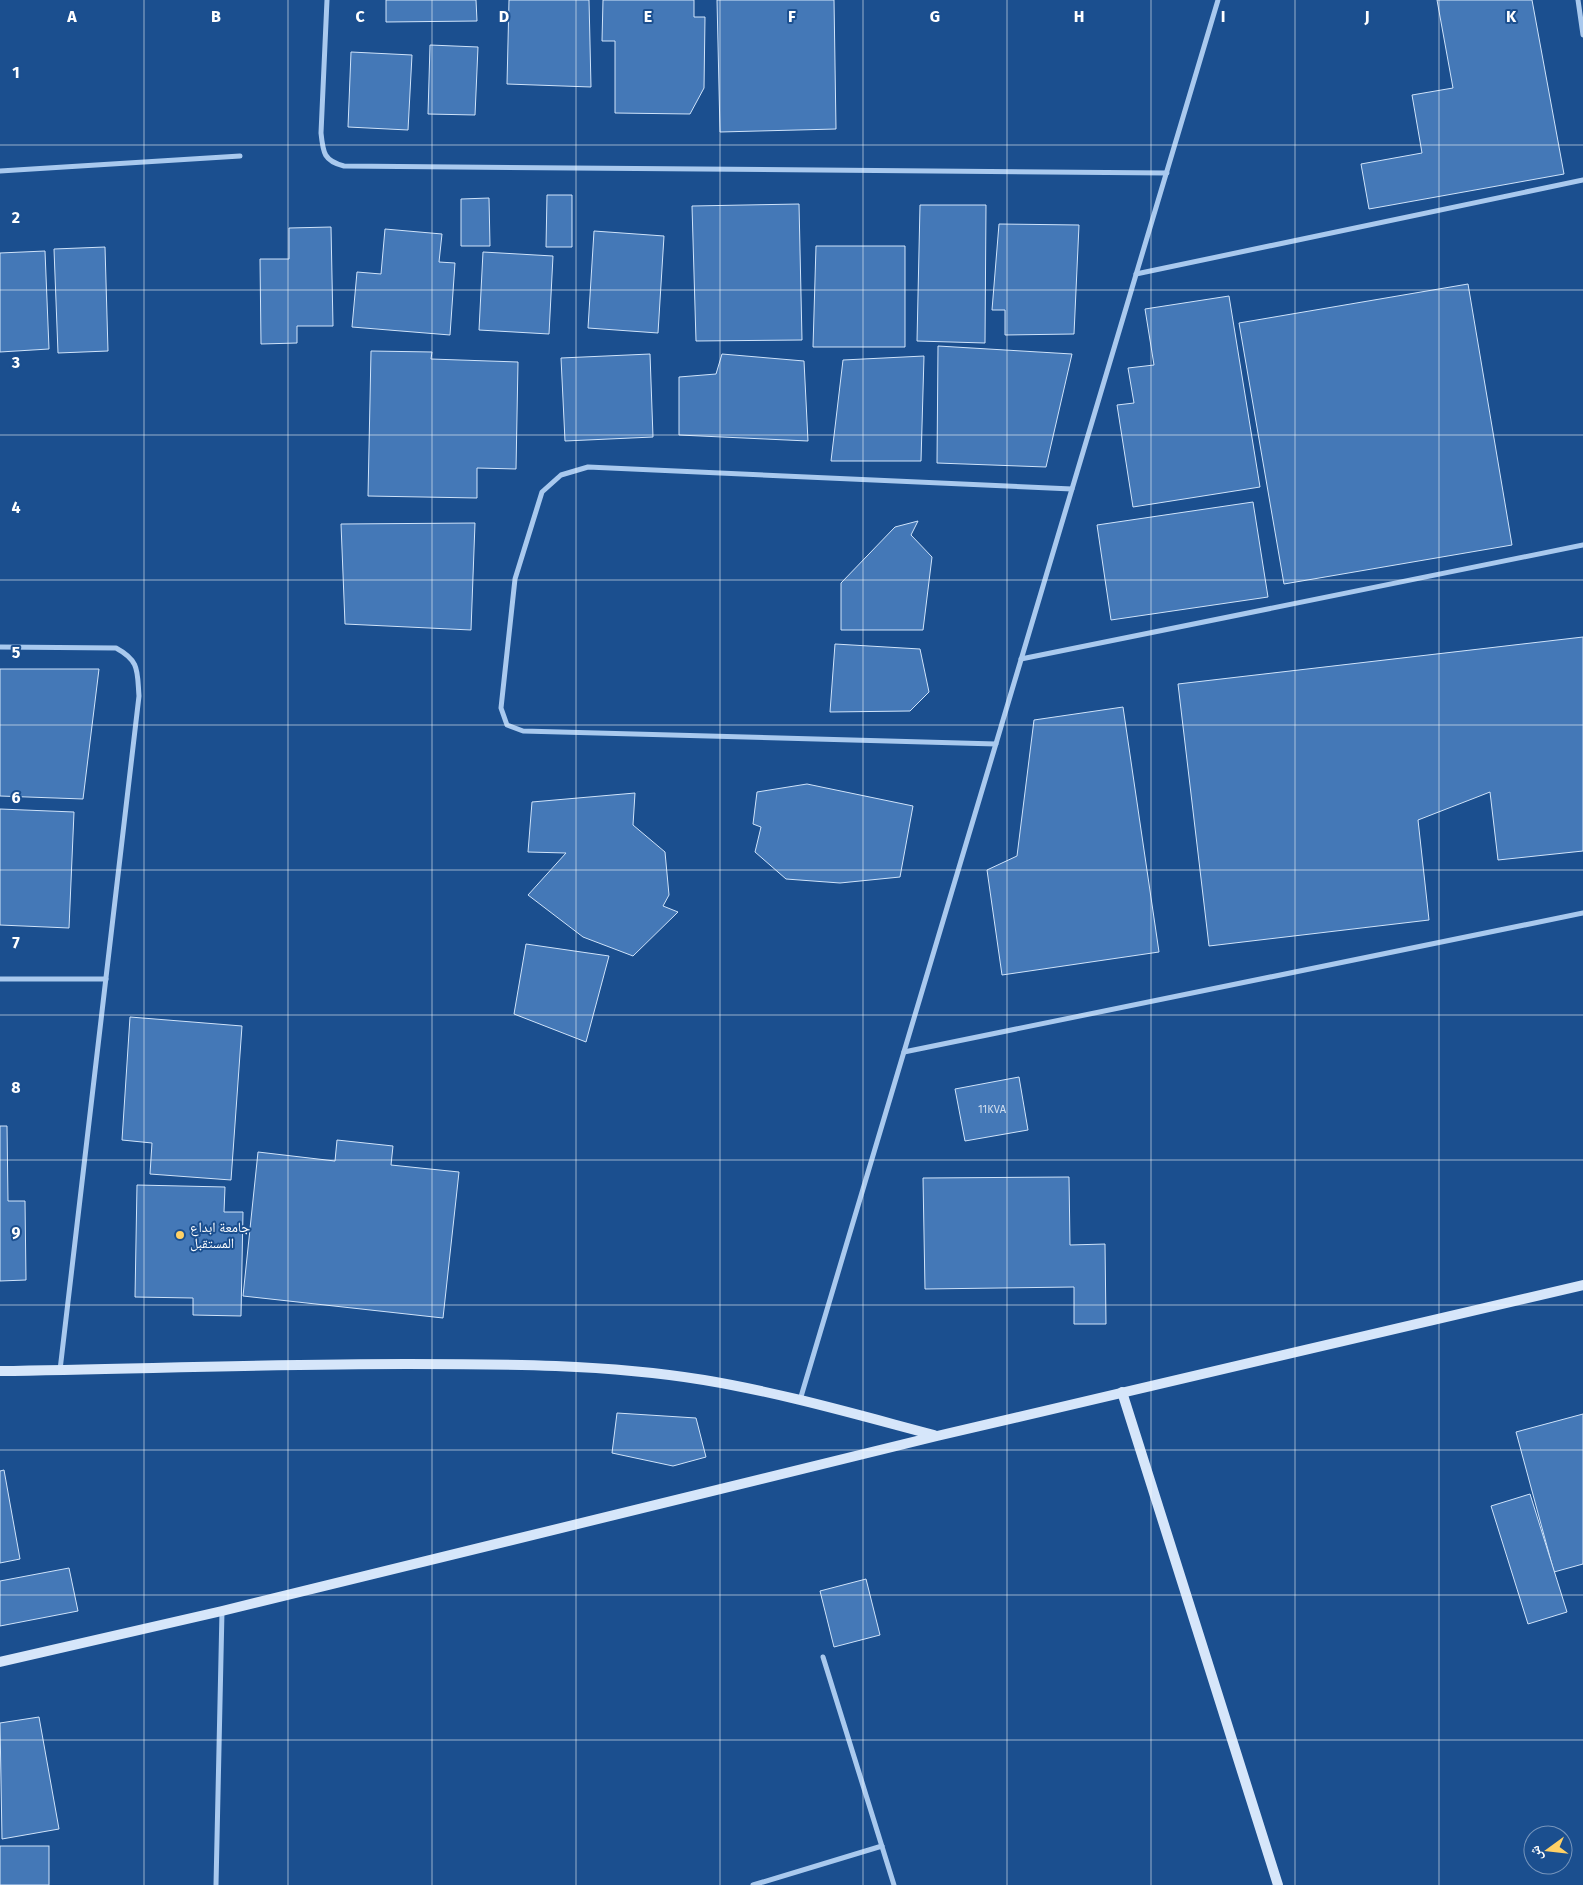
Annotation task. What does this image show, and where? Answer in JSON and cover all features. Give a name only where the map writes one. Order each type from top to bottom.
[{"type":"main road","points":[[0,1662],[222,1611],[937,1436],[1583,1285]]},
{"type":"main road","points":[[0,1371],[328,1364],[532,1365],[641,1373],[704,1380],[800,1400],[937,1436]]},
{"type":"main road","points":[[1122,1392],[1278,1885]]},
{"type":"street","points":[[327,0],[320,133],[323,152],[332,163],[344,166],[1166,174]]},
{"type":"street","points":[[800,1400],[1218,0]]},
{"type":"street","points":[[1578,0],[1583,35]]},
{"type":"street","points":[[0,171],[240,156]]},
{"type":"street","points":[[1136,274],[1583,180]]},
{"type":"street","points":[[996,744],[523,731],[507,725],[501,708],[515,579],[542,492],[561,475],[588,467],[1072,489]]},
{"type":"street","points":[[1021,659],[1583,545]]},
{"type":"street","points":[[0,647],[116,648],[130,655],[137,671],[139,696],[60,1370]]},
{"type":"street","points":[[904,1052],[1583,913]]},
{"type":"street","points":[[0,979],[106,979]]},
{"type":"street","points":[[216,1885],[222,1611]]},
{"type":"street","points":[[822,1657],[894,1885]]},
{"type":"street","points":[[753,1885],[882,1846]]},
{"type":"building","points":[[386,0],[476,0],[477,21],[386,22]]},
{"type":"building","points":[[509,0],[589,0],[591,87],[507,84]]},
{"type":"building","points":[[603,0],[694,0],[694,17],[705,17],[704,88],[690,114],[615,113],[615,41],[602,41]]},
{"type":"building","points":[[717,0],[834,0],[836,129],[720,132]]},
{"type":"building","points":[[1437,0],[1532,0],[1564,174],[1369,209],[1361,164],[1422,153],[1412,95],[1453,88]]},
{"type":"building","points":[[430,45],[478,47],[475,115],[428,114]]},
{"type":"building","points":[[351,52],[412,55],[408,130],[348,127]]},
{"type":"building","points":[[547,195],[572,195],[572,247],[546,247]]},
{"type":"building","points":[[489,198],[490,246],[461,246],[461,199]]},
{"type":"building","points":[[799,204],[802,340],[696,341],[692,206]]},
{"type":"building","points":[[920,205],[986,205],[985,343],[917,341]]},
{"type":"building","points":[[999,224],[1079,225],[1074,334],[1005,335],[1005,310],[992,310]]},
{"type":"building","points":[[331,227],[333,326],[297,326],[297,343],[261,344],[260,259],[289,259],[289,228]]},
{"type":"building","points":[[385,229],[442,234],[439,262],[455,263],[450,335],[352,327],[357,272],[381,274]]},
{"type":"building","points":[[594,231],[664,236],[658,333],[588,328]]},
{"type":"building","points":[[816,246],[905,246],[905,347],[813,347]]},
{"type":"building","points":[[105,247],[108,351],[58,353],[54,249]]},
{"type":"building","points":[[45,251],[49,349],[0,352],[0,253]]},
{"type":"building","points":[[483,252],[553,256],[549,334],[479,330]]},
{"type":"building","points":[[1468,284],[1512,545],[1284,584],[1239,323]]},
{"type":"building","points":[[1229,296],[1260,487],[1133,507],[1117,405],[1134,403],[1128,368],[1154,365],[1145,309]]},
{"type":"building","points":[[938,346],[1072,354],[1046,467],[937,463]]},
{"type":"building","points":[[371,351],[432,352],[431,359],[518,362],[516,469],[477,468],[477,498],[368,496]]},
{"type":"building","points":[[650,354],[653,437],[565,441],[561,358]]},
{"type":"building","points":[[722,354],[804,361],[808,441],[679,435],[679,377],[716,374]]},
{"type":"building","points":[[924,356],[921,461],[831,461],[843,360]]},
{"type":"building","points":[[1253,502],[1268,597],[1111,620],[1097,525]]},
{"type":"building","points":[[918,521],[911,535],[932,557],[923,630],[841,630],[841,583],[895,527]]},
{"type":"building","points":[[475,523],[471,630],[345,624],[341,524]]},
{"type":"building","points":[[1583,637],[1583,851],[1498,860],[1490,792],[1418,820],[1429,920],[1209,946],[1178,684]]},
{"type":"building","points":[[835,644],[920,649],[929,692],[910,711],[830,712]]},
{"type":"building","points":[[0,669],[99,669],[83,799],[0,796]]},
{"type":"building","points":[[1123,707],[1159,952],[1002,975],[987,870],[1017,856],[1034,720]]},
{"type":"building","points":[[807,784],[913,806],[900,877],[840,883],[786,879],[755,852],[761,827],[753,824],[757,792]]},
{"type":"building","points":[[635,793],[633,825],[665,852],[669,895],[663,906],[678,912],[633,956],[583,937],[528,895],[566,853],[528,852],[532,802]]},
{"type":"building","points":[[0,809],[74,812],[69,928],[0,925]]},
{"type":"building","points":[[526,944],[609,956],[586,1042],[514,1014]]},
{"type":"building","points":[[130,1017],[242,1026],[231,1180],[150,1174],[152,1143],[122,1140]]},
{"type":"building","points":[[1019,1077],[1028,1130],[965,1141],[955,1089]]},
{"type":"building","points":[[0,1126],[7,1126],[8,1201],[25,1201],[26,1280],[0,1281]]},
{"type":"building","points":[[337,1140],[393,1146],[391,1165],[459,1172],[443,1318],[243,1296],[258,1152],[335,1161]]},
{"type":"building","points":[[1069,1177],[1070,1245],[1105,1244],[1106,1324],[1074,1324],[1074,1287],[925,1289],[923,1178]]},
{"type":"building","points":[[137,1185],[225,1187],[224,1212],[243,1212],[241,1316],[193,1315],[193,1298],[135,1297]]},
{"type":"building","points":[[617,1413],[696,1418],[706,1457],[673,1466],[612,1453]]},
{"type":"building","points":[[1583,1414],[1583,1564],[1554,1572],[1516,1432]]},
{"type":"building","points":[[4,1470],[20,1559],[0,1563],[0,1471]]},
{"type":"building","points":[[1530,1494],[1567,1612],[1528,1624],[1491,1506]]},
{"type":"building","points":[[69,1568],[78,1611],[0,1626],[0,1581]]},
{"type":"building","points":[[866,1579],[880,1635],[834,1647],[820,1591]]},
{"type":"building","points":[[39,1717],[59,1829],[2,1839],[0,1723]]},
{"type":"building","points":[[0,1846],[49,1846],[49,1885],[0,1885]]},
{"type":"place","name":"جامعة ابداع المستقبل","points":[[180,1235]]}]
